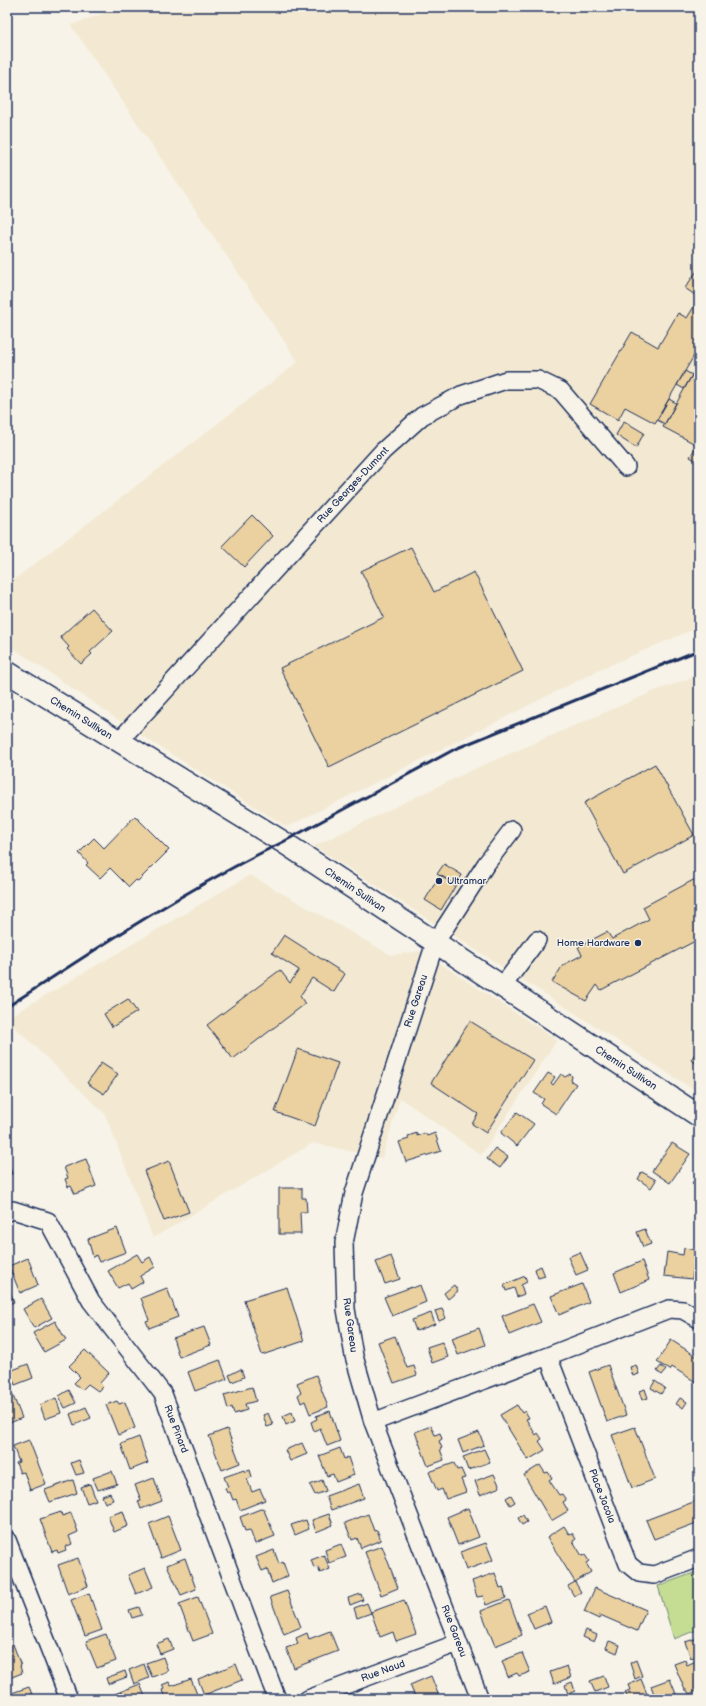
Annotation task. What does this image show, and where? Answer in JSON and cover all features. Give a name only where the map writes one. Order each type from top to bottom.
[{"type":"main road","name":"Chemin Sullivan","points":[[7,672],[283,842],[434,943],[699,1116]]},
{"type":"street","name":"Rue Georges-Dumont","points":[[119,741],[383,450],[422,416],[461,395],[506,380],[538,380],[561,391],[626,467]]},
{"type":"street","name":"Rue Gareau","points":[[480,1699],[373,1422],[354,1356],[346,1309],[344,1242],[354,1193],[434,943],[486,864],[512,830]]},
{"type":"street","points":[[502,987],[537,940]]},
{"type":"street","name":"Rue Pinard","points":[[7,1212],[13,1210],[48,1221],[91,1301],[163,1394],[277,1699]]},
{"type":"street","points":[[373,1422],[548,1356],[668,1308],[684,1310],[699,1319]]},
{"type":"street","name":"Place Jacola","points":[[548,1356],[628,1564],[639,1573],[654,1575],[699,1558]]},
{"type":"street","points":[[7,1540],[69,1699]]},
{"type":"street","name":"Rue Naud","points":[[308,1699],[458,1643]]},
{"type":"shaded area","points":[[121,7],[699,7],[699,627],[603,668],[287,827],[139,734],[7,644],[7,585],[298,362],[71,25]]},
{"type":"shaded area","points":[[699,675],[699,1093],[314,846],[474,769],[652,692]]},
{"type":"shaded area","points":[[250,875],[391,955],[421,951],[557,1040],[481,1155],[400,1098],[382,1158],[313,1143],[153,1238],[105,1114],[7,1020],[7,1018]]},
{"type":"green space","points":[[699,1571],[699,1629],[674,1639],[658,1586]]},
{"type":"building","points":[[699,268],[699,298],[685,288]]},
{"type":"building","points":[[695,305],[699,307],[699,347],[655,423],[625,407],[618,420],[590,404],[632,332],[658,347],[678,313],[687,318]]},
{"type":"building","points":[[699,363],[699,462],[690,457],[697,445],[663,427]]},
{"type":"building","points":[[685,371],[692,375],[684,389],[677,385]]},
{"type":"building","points":[[669,399],[676,403],[665,424],[657,420]]},
{"type":"building","points":[[624,421],[644,433],[636,448],[616,435]]},
{"type":"building","points":[[252,515],[273,536],[244,567],[222,546]]},
{"type":"building","points":[[411,547],[434,592],[474,572],[523,671],[329,767],[280,668],[384,617],[361,571]]},
{"type":"building","points":[[92,608],[113,631],[90,652],[92,654],[81,664],[67,649],[69,647],[60,637]]},
{"type":"building","points":[[655,764],[694,835],[623,874],[584,803]]},
{"type":"building","points":[[135,816],[169,850],[138,881],[136,880],[129,887],[110,868],[100,878],[86,865],[88,863],[79,853],[94,838],[104,848]]},
{"type":"building","points":[[444,864],[462,875],[456,885],[437,874]]},
{"type":"building","points":[[440,875],[456,885],[441,910],[425,900]]},
{"type":"building","name":"Home Hardware","points":[[699,877],[699,939],[601,990],[597,985],[586,1001],[552,982],[563,965],[582,955],[578,947],[607,932],[612,939],[649,919],[643,907]]},
{"type":"building","points":[[284,935],[345,974],[334,992],[312,978],[300,996],[305,1004],[233,1059],[207,1025],[280,970],[290,983],[299,970],[272,953]]},
{"type":"building","points":[[128,999],[137,1012],[112,1027],[104,1014]]},
{"type":"building","points":[[470,1021],[533,1060],[486,1133],[472,1124],[478,1114],[431,1083]]},
{"type":"building","points":[[699,1047],[699,1065],[691,1060]]},
{"type":"building","points":[[298,1049],[338,1063],[315,1126],[275,1112]]},
{"type":"building","points":[[101,1063],[118,1074],[104,1094],[87,1083]]},
{"type":"building","points":[[548,1073],[555,1077],[551,1083],[553,1085],[561,1074],[565,1077],[570,1074],[572,1076],[571,1081],[576,1084],[556,1114],[541,1104],[544,1099],[534,1093]]},
{"type":"building","points":[[517,1112],[534,1124],[517,1146],[501,1133]]},
{"type":"building","points":[[417,1133],[417,1136],[425,1133],[427,1136],[435,1133],[441,1151],[406,1162],[399,1142],[409,1139],[408,1136]]},
{"type":"building","points":[[672,1143],[690,1154],[670,1183],[652,1171]]},
{"type":"building","points":[[495,1148],[508,1157],[500,1168],[487,1159]]},
{"type":"building","points":[[7,1159],[12,1174],[7,1175]]},
{"type":"building","points":[[86,1159],[96,1186],[75,1194],[71,1186],[68,1187],[65,1179],[68,1178],[64,1167]]},
{"type":"building","points":[[169,1161],[189,1212],[164,1221],[144,1171]]},
{"type":"building","points":[[642,1172],[656,1180],[651,1188],[638,1179]]},
{"type":"building","points":[[699,1174],[699,1188],[692,1183]]},
{"type":"building","points":[[279,1188],[302,1188],[302,1198],[306,1198],[307,1212],[300,1212],[301,1234],[279,1234]]},
{"type":"building","points":[[117,1228],[126,1252],[99,1262],[96,1255],[93,1257],[88,1239]]},
{"type":"building","points":[[645,1229],[651,1244],[643,1247],[637,1232]]},
{"type":"building","points":[[684,1248],[695,1250],[692,1279],[664,1276],[667,1252],[683,1255]]},
{"type":"building","points":[[580,1252],[588,1270],[576,1275],[568,1257]]},
{"type":"building","points":[[137,1254],[142,1262],[150,1257],[155,1267],[140,1276],[143,1282],[131,1289],[128,1283],[118,1288],[108,1271]]},
{"type":"building","points":[[391,1256],[400,1279],[385,1284],[376,1262]]},
{"type":"building","points":[[28,1258],[38,1285],[20,1293],[9,1266]]},
{"type":"building","points":[[642,1261],[649,1280],[621,1292],[614,1273]]},
{"type":"building","points":[[541,1266],[545,1276],[538,1278],[535,1269]]},
{"type":"building","points":[[525,1276],[527,1282],[521,1285],[524,1294],[517,1297],[514,1288],[506,1291],[504,1285]]},
{"type":"building","points":[[582,1284],[589,1302],[559,1315],[551,1296]]},
{"type":"building","points":[[420,1285],[426,1302],[392,1316],[384,1297]]},
{"type":"building","points":[[454,1285],[458,1291],[448,1299],[444,1293]]},
{"type":"building","points":[[287,1287],[304,1341],[262,1355],[244,1300]]},
{"type":"building","points":[[167,1288],[178,1317],[149,1328],[146,1321],[149,1320],[141,1298]]},
{"type":"building","points":[[10,1291],[14,1302],[9,1304],[7,1293]]},
{"type":"building","points":[[41,1299],[52,1318],[34,1328],[23,1309]]},
{"type":"building","points":[[533,1304],[541,1322],[509,1335],[502,1316]]},
{"type":"building","points":[[442,1309],[446,1318],[439,1321],[435,1311]]},
{"type":"building","points":[[431,1313],[435,1324],[416,1331],[412,1320]]},
{"type":"building","points":[[55,1321],[66,1340],[44,1352],[33,1333]]},
{"type":"building","points":[[204,1327],[211,1345],[179,1357],[173,1338]]},
{"type":"building","points":[[479,1328],[485,1345],[458,1355],[452,1338]]},
{"type":"building","points":[[395,1336],[407,1368],[414,1366],[417,1375],[394,1383],[378,1342]]},
{"type":"building","points":[[671,1340],[699,1358],[699,1384],[672,1367],[670,1370],[657,1362]]},
{"type":"building","points":[[442,1342],[448,1357],[432,1363],[427,1347]]},
{"type":"building","points":[[85,1350],[109,1373],[100,1383],[103,1386],[98,1391],[88,1384],[82,1390],[74,1383],[80,1377],[69,1366]]},
{"type":"building","points":[[220,1360],[227,1379],[195,1391],[188,1372]]},
{"type":"building","points":[[28,1364],[33,1378],[15,1385],[10,1371]]},
{"type":"building","points":[[608,1365],[626,1415],[607,1422],[589,1372]]},
{"type":"building","points":[[636,1365],[639,1374],[633,1376],[630,1367]]},
{"type":"building","points":[[661,1366],[666,1370],[662,1375],[657,1371]]},
{"type":"building","points":[[241,1369],[244,1377],[232,1382],[229,1375]]},
{"type":"building","points":[[316,1375],[328,1407],[310,1414],[305,1401],[301,1403],[298,1395],[301,1393],[297,1383]]},
{"type":"building","points":[[655,1381],[665,1388],[661,1394],[651,1388]]},
{"type":"building","points":[[252,1387],[256,1401],[245,1404],[247,1410],[234,1414],[232,1407],[228,1409],[224,1395]]},
{"type":"building","points":[[645,1389],[648,1398],[642,1400],[639,1391]]},
{"type":"building","points":[[69,1390],[76,1403],[65,1408],[59,1396]]},
{"type":"building","points":[[11,1391],[22,1418],[7,1424],[7,1392]]},
{"type":"building","points":[[56,1398],[61,1413],[45,1419],[40,1405]]},
{"type":"building","points":[[680,1398],[687,1402],[683,1408],[676,1404]]},
{"type":"building","points":[[117,1401],[119,1404],[125,1402],[135,1428],[118,1435],[106,1405]]},
{"type":"building","points":[[517,1405],[522,1413],[525,1411],[529,1418],[526,1419],[536,1435],[538,1433],[542,1439],[539,1441],[545,1450],[528,1460],[500,1415]]},
{"type":"building","points":[[86,1407],[91,1418],[74,1425],[70,1414]]},
{"type":"building","points":[[330,1411],[340,1441],[327,1446],[320,1428],[314,1431],[311,1422],[317,1419],[316,1416]]},
{"type":"building","points":[[292,1412],[295,1421],[286,1425],[283,1416]]},
{"type":"building","points":[[268,1413],[273,1425],[267,1427],[263,1415]]},
{"type":"building","points":[[431,1426],[435,1435],[440,1433],[442,1439],[439,1441],[442,1448],[440,1449],[444,1460],[428,1466],[415,1432]]},
{"type":"building","points":[[635,1427],[655,1479],[632,1488],[612,1435]]},
{"type":"building","points":[[227,1429],[240,1463],[222,1470],[209,1436]]},
{"type":"building","points":[[479,1432],[484,1445],[463,1453],[458,1440]]},
{"type":"building","points":[[139,1437],[148,1463],[130,1470],[121,1444]]},
{"type":"building","points":[[29,1440],[46,1484],[30,1490],[24,1472],[20,1473],[16,1463],[19,1462],[13,1446]]},
{"type":"building","points":[[302,1443],[307,1454],[290,1461],[285,1450]]},
{"type":"building","points":[[340,1448],[344,1459],[348,1457],[354,1475],[336,1482],[333,1474],[327,1476],[319,1456]]},
{"type":"building","points":[[484,1449],[490,1462],[468,1470],[463,1457]]},
{"type":"building","points":[[79,1460],[84,1473],[76,1475],[71,1463]]},
{"type":"building","points":[[454,1463],[457,1470],[461,1469],[465,1478],[461,1479],[466,1492],[446,1499],[442,1489],[437,1491],[429,1472]]},
{"type":"building","points":[[540,1465],[545,1473],[548,1472],[552,1478],[549,1480],[559,1495],[562,1494],[566,1500],[563,1502],[568,1511],[551,1521],[524,1475]]},
{"type":"building","points":[[244,1470],[245,1472],[250,1470],[252,1477],[247,1479],[252,1492],[260,1489],[265,1500],[240,1510],[236,1499],[233,1500],[230,1492],[227,1493],[225,1488],[228,1487],[224,1477]]},
{"type":"building","points":[[112,1471],[117,1484],[98,1490],[93,1478]]},
{"type":"building","points":[[494,1474],[500,1487],[480,1495],[475,1481]]},
{"type":"building","points":[[154,1478],[162,1501],[141,1509],[138,1501],[141,1500],[135,1485]]},
{"type":"building","points":[[73,1480],[77,1493],[50,1502],[45,1490]]},
{"type":"building","points":[[322,1480],[326,1491],[315,1495],[310,1485]]},
{"type":"building","points":[[90,1484],[96,1500],[87,1503],[81,1487]]},
{"type":"building","points":[[359,1484],[364,1498],[331,1510],[326,1496]]},
{"type":"building","points":[[110,1493],[113,1500],[105,1503],[102,1496]]},
{"type":"building","points":[[511,1495],[515,1502],[510,1505],[506,1498]]},
{"type":"building","points":[[696,1501],[699,1510],[699,1522],[654,1539],[646,1520]]},
{"type":"building","points":[[263,1508],[275,1536],[255,1544],[250,1530],[245,1531],[240,1517]]},
{"type":"building","points":[[468,1508],[479,1537],[458,1545],[447,1517]]},
{"type":"building","points":[[123,1511],[128,1526],[114,1532],[108,1516]]},
{"type":"building","points":[[61,1512],[62,1516],[71,1513],[78,1532],[69,1536],[72,1544],[65,1547],[66,1550],[58,1553],[57,1550],[52,1552],[40,1519]]},
{"type":"building","points":[[329,1514],[333,1525],[316,1532],[312,1520]]},
{"type":"building","points":[[368,1514],[374,1531],[377,1530],[381,1540],[361,1548],[357,1538],[352,1540],[345,1523]]},
{"type":"building","points":[[523,1515],[527,1522],[522,1525],[518,1518]]},
{"type":"building","points":[[168,1516],[181,1550],[161,1558],[149,1524]]},
{"type":"building","points":[[306,1520],[309,1529],[295,1535],[291,1525]]},
{"type":"building","points":[[564,1526],[569,1534],[572,1533],[576,1539],[573,1541],[582,1556],[585,1555],[589,1561],[586,1563],[591,1572],[575,1582],[547,1537]]},
{"type":"building","points":[[486,1543],[493,1560],[466,1570],[460,1552]]},
{"type":"building","points":[[341,1544],[346,1557],[329,1563],[325,1550]]},
{"type":"building","points":[[382,1546],[398,1588],[381,1595],[365,1552]]},
{"type":"building","points":[[274,1550],[279,1564],[283,1562],[288,1576],[272,1583],[267,1569],[262,1571],[256,1557]]},
{"type":"building","points":[[324,1555],[330,1569],[320,1573],[318,1567],[314,1568],[311,1560]]},
{"type":"building","points":[[78,1558],[88,1586],[68,1594],[58,1565]]},
{"type":"building","points":[[185,1558],[196,1589],[181,1595],[167,1565]]},
{"type":"building","points":[[145,1568],[153,1587],[136,1594],[128,1575]]},
{"type":"building","points":[[495,1573],[500,1588],[503,1587],[506,1598],[486,1605],[483,1596],[477,1597],[472,1581]]},
{"type":"building","points":[[575,1582],[581,1592],[574,1596],[568,1586]]},
{"type":"building","points":[[595,1588],[646,1610],[637,1631],[600,1615],[599,1619],[584,1612]]},
{"type":"building","points":[[287,1591],[301,1627],[284,1634],[270,1597]]},
{"type":"building","points":[[89,1593],[102,1630],[85,1636],[71,1600]]},
{"type":"building","points":[[361,1594],[363,1600],[350,1605],[348,1598]]},
{"type":"building","points":[[198,1597],[212,1634],[193,1641],[179,1604]]},
{"type":"building","points":[[404,1600],[416,1634],[396,1641],[393,1632],[380,1637],[371,1612]]},
{"type":"building","points":[[509,1600],[522,1635],[495,1646],[481,1611]]},
{"type":"building","points":[[367,1603],[371,1613],[357,1618],[354,1608]]},
{"type":"building","points":[[545,1606],[551,1622],[534,1629],[527,1613]]},
{"type":"building","points":[[139,1607],[142,1615],[132,1618],[129,1610]]},
{"type":"building","points":[[586,1630],[597,1635],[594,1642],[583,1637]]},
{"type":"building","points":[[330,1631],[338,1651],[294,1668],[286,1648],[298,1644],[296,1638],[307,1633],[309,1639]]},
{"type":"building","points":[[106,1634],[116,1661],[97,1668],[86,1641]]},
{"type":"building","points":[[698,1638],[699,1655],[691,1658],[685,1642]]},
{"type":"building","points":[[169,1639],[173,1649],[160,1654],[156,1644]]},
{"type":"building","points":[[609,1641],[620,1645],[617,1653],[606,1648]]},
{"type":"building","points":[[13,1644],[22,1673],[7,1679],[7,1646]]},
{"type":"building","points":[[522,1653],[530,1672],[519,1676],[517,1673],[508,1677],[502,1661]]},
{"type":"building","points":[[163,1657],[168,1671],[152,1677],[146,1663]]},
{"type":"building","points":[[636,1660],[642,1676],[635,1679],[630,1663]]},
{"type":"building","points":[[685,1660],[687,1665],[696,1661],[699,1668],[699,1690],[689,1694],[687,1690],[685,1690],[674,1664]]},
{"type":"building","points":[[144,1664],[149,1678],[134,1684],[129,1670]]},
{"type":"building","points":[[236,1664],[242,1680],[204,1695],[198,1679]]},
{"type":"building","points":[[567,1666],[571,1677],[554,1684],[550,1672]]},
{"type":"building","points":[[125,1671],[127,1677],[108,1684],[106,1678]]},
{"type":"building","points":[[431,1676],[440,1699],[416,1699],[410,1685]]},
{"type":"building","points":[[604,1676],[608,1687],[595,1692],[590,1681]]},
{"type":"building","points":[[191,1679],[198,1697],[191,1699],[165,1699],[162,1685],[169,1682],[171,1686]]},
{"type":"building","points":[[641,1679],[649,1699],[628,1699],[625,1692],[630,1690],[628,1685]]},
{"type":"building","points":[[670,1679],[678,1699],[656,1699],[651,1686]]},
{"type":"building","points":[[572,1682],[575,1691],[568,1694],[565,1685]]},
{"type":"building","points":[[140,1684],[146,1699],[102,1699]]},
{"type":"building","points":[[29,1687],[34,1699],[11,1699],[9,1694]]},
{"type":"railway","points":[[7,1007],[108,941],[177,899],[455,749],[699,650]]},
{"type":"place","name":"Ultramar","points":[[439,881]]},
{"type":"place","name":"Home Hardware","points":[[638,943]]}]
